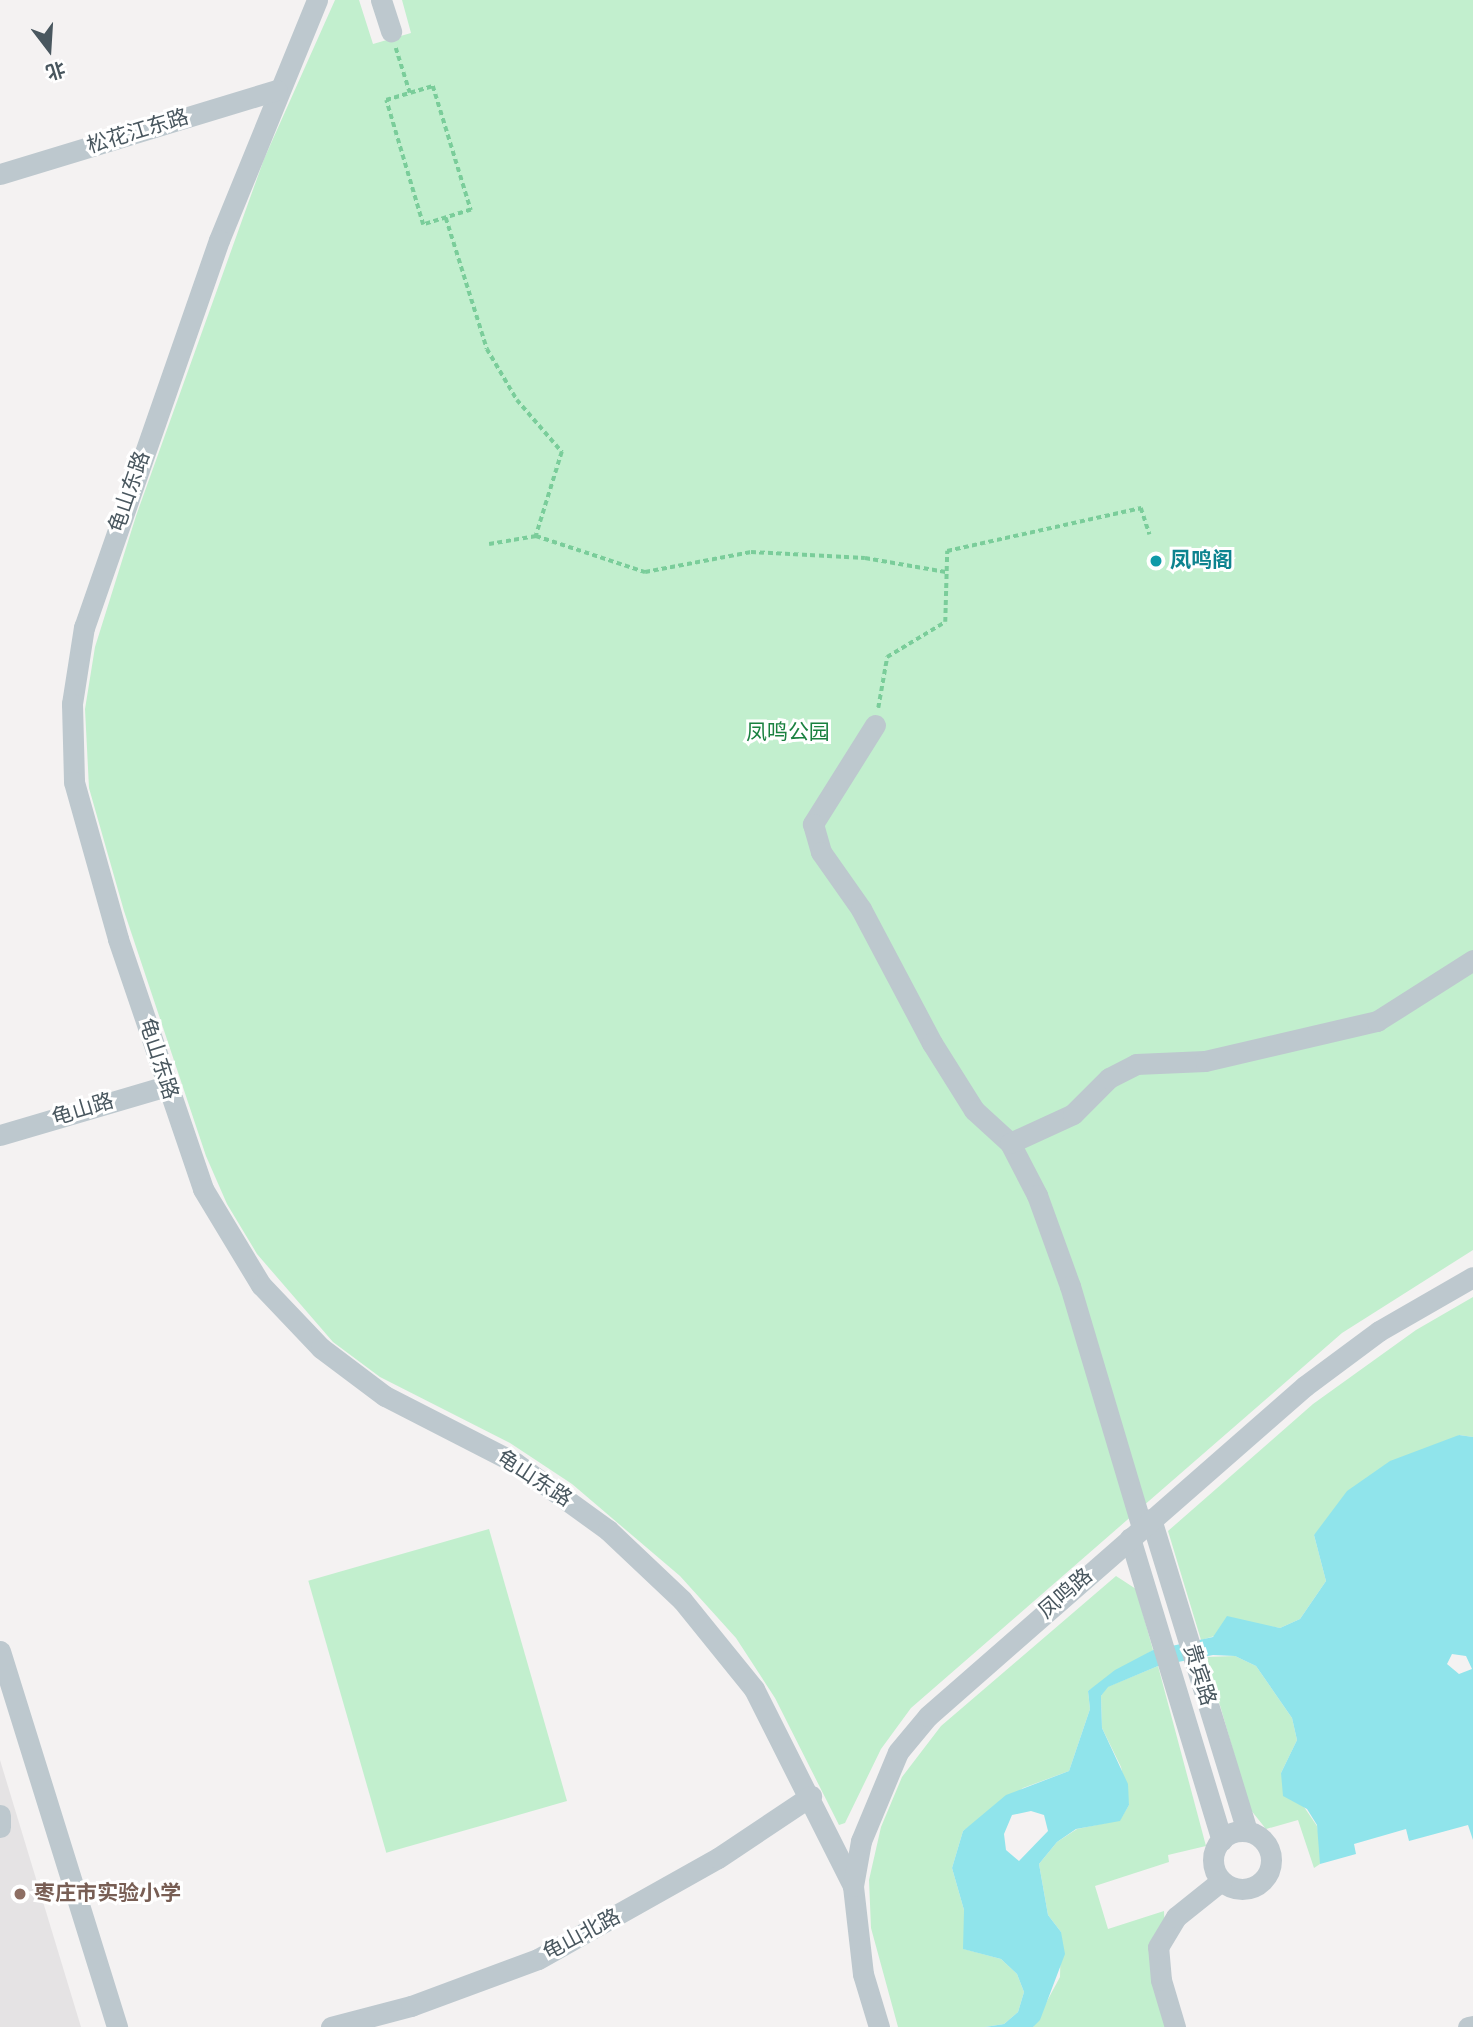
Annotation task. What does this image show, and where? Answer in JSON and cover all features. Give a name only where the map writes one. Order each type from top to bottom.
[{"type":"street","name":"龟山东路","points":[[317,0],[277,90],[171,375],[84,627],[75,667],[70,741],[74,782],[167,1086],[203,1189],[261,1285],[321,1348],[385,1396],[514,1462],[608,1530],[650,1567],[718,1641],[754,1689],[811,1796],[853,1886]]},
{"type":"street","points":[[381,0],[391,31]]},
{"type":"street","name":"松花江东路","points":[[0,174],[277,90]]},
{"type":"street","points":[[875,725],[813,824],[821,852],[861,909],[932,1043],[974,1110],[1010,1143],[1037,1195],[1070,1286],[1141,1528]]},
{"type":"street","points":[[1010,1143],[1073,1114],[1109,1078],[1136,1064],[1205,1061],[1377,1021],[1473,960]]},
{"type":"street","name":"龟山路","points":[[0,1135],[167,1086]]},
{"type":"street","name":"凤鸣路","points":[[879,2027],[863,1974],[853,1886],[861,1841],[898,1752],[928,1716],[1305,1386],[1379,1331],[1473,1277]]},
{"type":"street","name":"贵宾路","points":[[1141,1528],[1247,1831]]},
{"type":"street","name":"贵宾路","points":[[1141,1528],[1222,1840]]},
{"type":"street","points":[[0,1651],[117,2027]]},
{"type":"street","name":"龟山北路","points":[[331,2027],[411,2006],[538,1959],[718,1858],[811,1796]]},
{"type":"street","points":[[0,1815],[0,1827]]},
{"type":"street","points":[[1247,1831],[1269,1849],[1266,1878],[1239,1890],[1221,1881],[1213,1856],[1222,1840],[1247,1831]]},
{"type":"street","points":[[1175,2027],[1161,1980],[1158,1947],[1176,1917],[1221,1881]]},
{"type":"path","points":[[391,31],[410,93]]},
{"type":"path","points":[[433,86],[471,210],[423,225],[386,100],[410,93],[433,86]]},
{"type":"path","points":[[446,218],[487,349],[517,400],[562,452],[536,536]]},
{"type":"path","points":[[875,725],[887,657],[945,622],[947,551],[1141,508],[1150,536]]},
{"type":"path","points":[[489,544],[536,536],[645,572],[751,552],[865,558],[946,572]]},
{"type":"shaded area","name":"枣庄市实验小学","points":[[0,1760],[81,2027],[0,2027]]},
{"type":"green space","name":"凤鸣公园","points":[[335,0],[359,0],[373,44],[411,33],[402,0],[1473,0],[1473,1250],[1342,1333],[911,1708],[881,1749],[845,1823],[839,1825],[775,1698],[736,1638],[680,1576],[572,1484],[510,1443],[380,1377],[333,1342],[257,1254],[227,1204],[206,1156],[124,911],[89,788],[85,709],[95,647],[136,516],[264,159]]},
{"type":"green space","points":[[1473,1297],[1473,1437],[1459,1435],[1314,1535],[1326,1581],[1300,1619],[1280,1628],[1256,1624],[1201,1640],[1168,1531],[1313,1404],[1416,1330]]},
{"type":"green space","points":[[489,1529],[567,1801],[386,1853],[308,1581]]},
{"type":"green space","points":[[1116,1576],[1136,1589],[1153,1650],[1088,1691],[1090,1709],[1069,1771],[1023,1788],[963,1831],[952,1868],[964,1910],[964,1949],[1001,1959],[1017,1974],[1024,1992],[1018,2012],[1004,2024],[985,2027],[898,2027],[871,1928],[869,1880],[881,1827],[902,1777],[941,1726]]},
{"type":"green space","points":[[1235,1656],[1256,1666],[1292,1718],[1297,1740],[1281,1773],[1317,1826],[1321,1847],[1320,1864],[1314,1868],[1298,1820],[1266,1829],[1250,1809],[1206,1657]]},
{"type":"green space","points":[[1158,1666],[1206,1846],[1168,1855],[1169,1862],[1095,1886],[1108,1929],[1164,1911],[1168,2027],[1033,2027],[1060,1977],[1061,1932],[1048,1915],[1039,1864],[1057,1842],[1077,1829],[1120,1820],[1129,1805],[1121,1767],[1102,1728],[1101,1696],[1107,1687]]},
{"type":"water","points":[[1459,1435],[1473,1437],[1473,1840],[1468,1825],[1409,1841],[1406,1829],[1354,1844],[1356,1854],[1320,1864],[1317,1825],[1307,1809],[1283,1796],[1281,1773],[1297,1740],[1292,1718],[1256,1666],[1235,1656],[1213,1655],[1158,1666],[1108,1687],[1101,1696],[1102,1728],[1128,1784],[1129,1805],[1120,1821],[1076,1829],[1057,1842],[1039,1864],[1048,1915],[1061,1932],[1065,1954],[1040,2020],[1033,2027],[985,2027],[1004,2024],[1018,2012],[1024,1992],[1017,1974],[1001,1959],[963,1949],[964,1910],[952,1868],[963,1831],[1006,1795],[1069,1771],[1090,1709],[1088,1691],[1115,1670],[1153,1650],[1213,1637],[1227,1616],[1280,1628],[1300,1619],[1326,1581],[1314,1535],[1347,1491],[1390,1461]],"holes":[[[1452,1654],[1466,1656],[1472,1669],[1459,1674],[1447,1664]],[[1031,1811],[1044,1815],[1048,1831],[1019,1861],[1006,1850],[1004,1834],[1012,1815]]]},
{"type":"place","name":"凤鸣阁","points":[[1156,561]]},
{"type":"place","name":"枣庄市实验小学","points":[[20,1894]]}]
